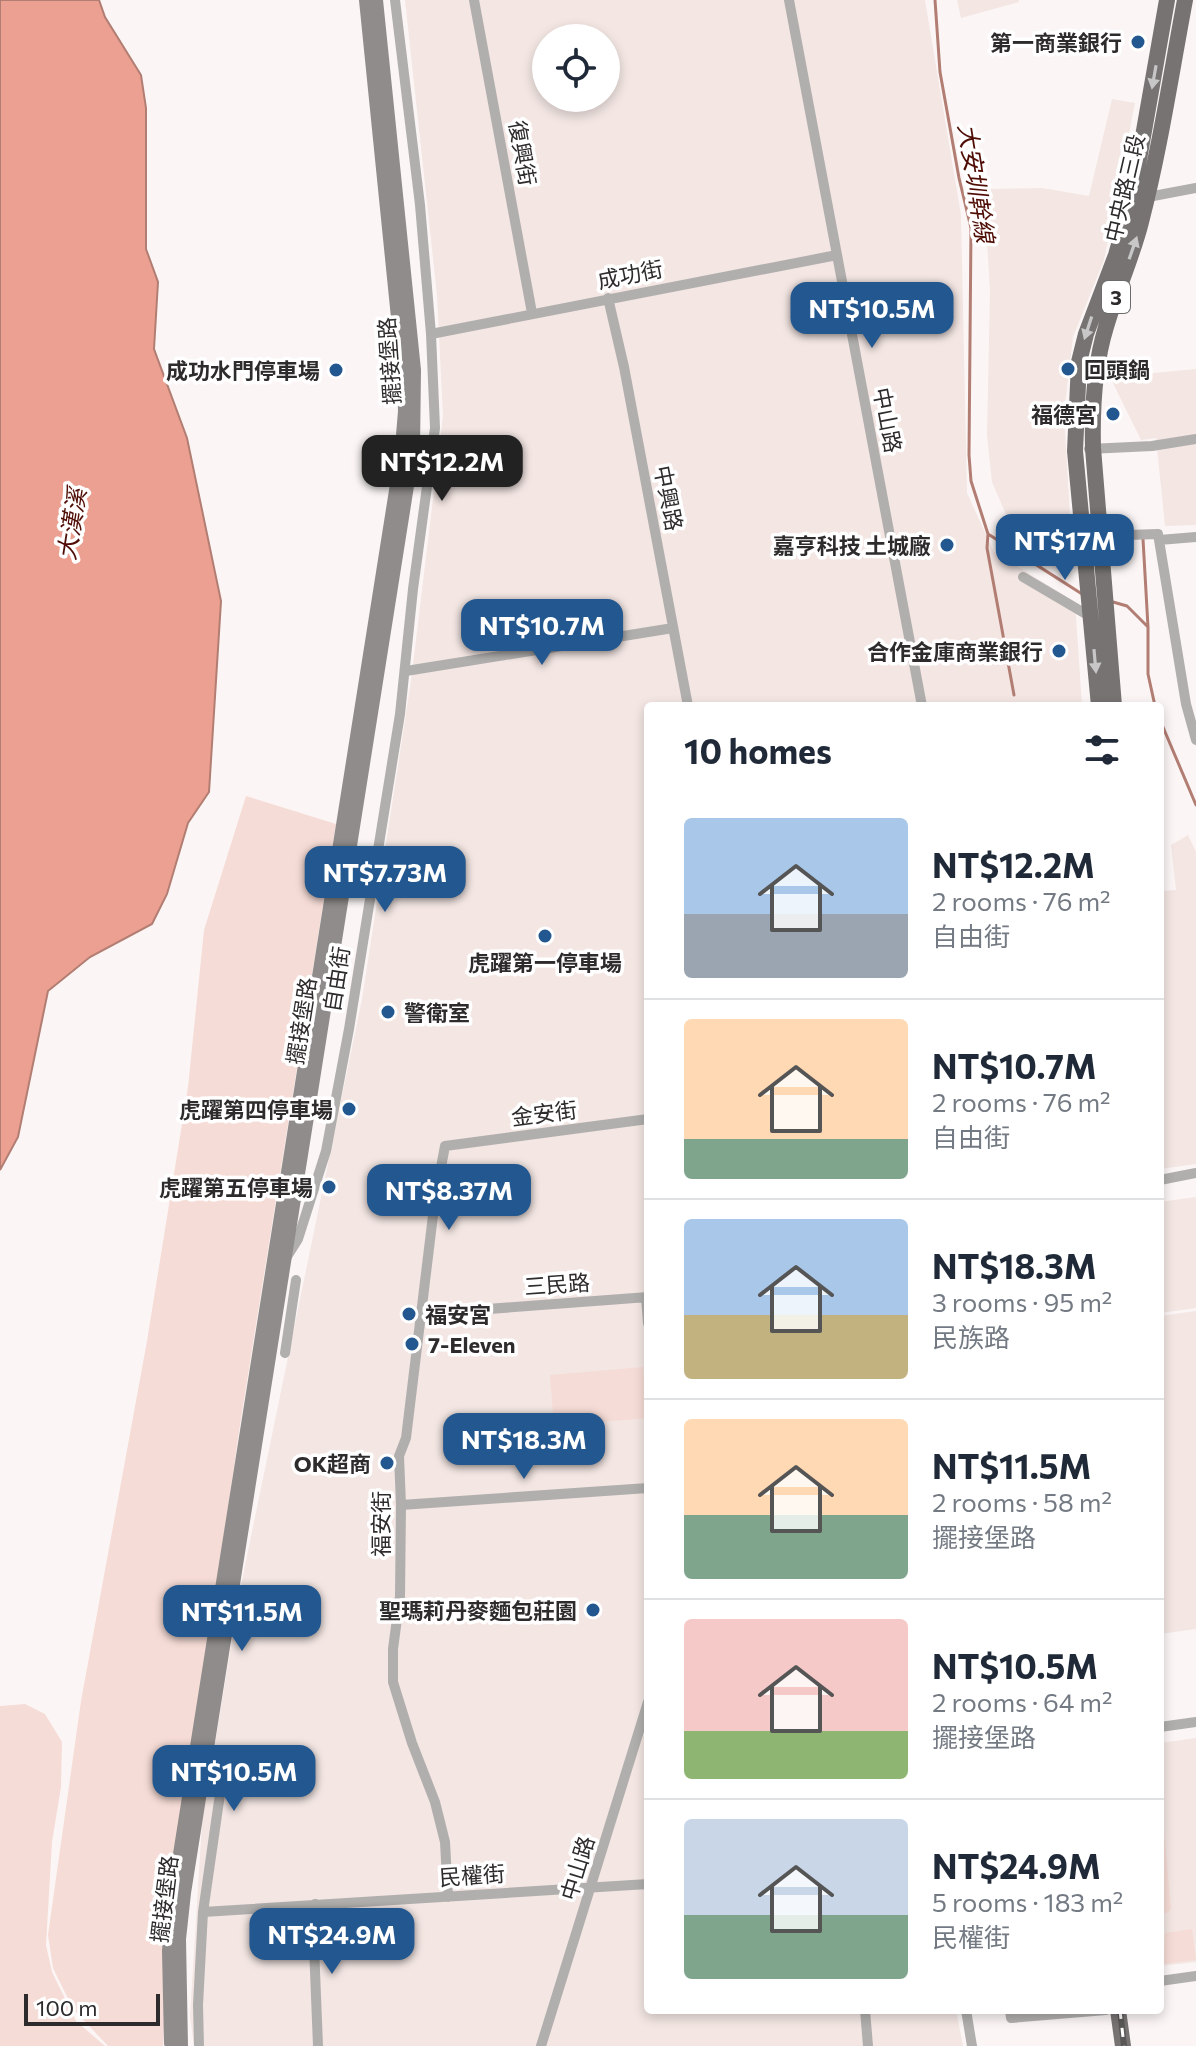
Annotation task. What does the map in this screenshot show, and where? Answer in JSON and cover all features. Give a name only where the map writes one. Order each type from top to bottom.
[{"type":"main road","name":"中央路三段","points":[[1097,607],[1091,536],[1075,451],[1079,362],[1132,199],[1167,0]]},
{"type":"main road","name":"中央路三段","points":[[1091,536],[1093,410],[1101,347],[1148,197],[1185,0]]},
{"type":"main road","name":"3","points":[[1097,607],[1099,702]]},
{"type":"main road","name":"3","points":[[1097,607],[1113,702]]},
{"type":"main road","points":[[1119,2014],[1123,2046]]},
{"type":"main road","points":[[1129,2014],[1133,2046]]},
{"type":"street","name":"擺接堡路","points":[[181,2046],[179,1939],[202,1746],[401,459],[404,377],[366,0]]},
{"type":"street","name":"擺接堡路","points":[[171,2046],[168,2011],[171,1924],[285,1260],[413,448],[414,370],[376,0]]},
{"type":"street","name":"自由街","points":[[285,1260],[298,1239],[326,1151],[349,1029],[406,671],[413,589],[435,428],[420,205],[395,0]]},
{"type":"street","name":"復興街","points":[[474,0],[532,313]]},
{"type":"street","name":"中山路","points":[[789,0],[921,702]]},
{"type":"street","points":[[1148,197],[1196,188]]},
{"type":"street","name":"成功街","points":[[431,334],[837,255]]},
{"type":"street","name":"中興路","points":[[608,298],[624,367],[687,702]]},
{"type":"street","points":[[1075,451],[1152,446],[1196,439]]},
{"type":"street","points":[[1091,536],[1158,534],[1186,704],[1196,740]]},
{"type":"street","points":[[1159,540],[1196,537]]},
{"type":"street","points":[[1023,577],[1097,607]]},
{"type":"street","points":[[406,671],[673,628]]},
{"type":"street","name":"金安街","points":[[445,1146],[644,1120]]},
{"type":"street","name":"福安街","points":[[445,1146],[435,1199],[406,1438],[399,1456],[400,1596],[393,1649],[393,1682],[439,1815],[445,1842],[448,1897]]},
{"type":"street","points":[[1164,1179],[1196,1173]]},
{"type":"street","points":[[285,1353],[296,1280]]},
{"type":"street","name":"三民路","points":[[422,1314],[644,1297]]},
{"type":"street","points":[[401,1505],[644,1488]]},
{"type":"street","name":"中山路","points":[[541,2046],[644,1715]]},
{"type":"street","points":[[1164,1726],[1196,1722]]},
{"type":"street","points":[[199,2046],[203,1912],[220,1794],[202,1746]]},
{"type":"street","name":"民權街","points":[[203,1912],[644,1884]]},
{"type":"street","points":[[315,1904],[318,2046]]},
{"type":"street","points":[[1164,1980],[1196,1976]]},
{"type":"street","points":[[865,2014],[868,2046]]},
{"type":"street","points":[[967,2014],[972,2046]]},
{"type":"street","points":[[1010,2014],[1011,2018],[1070,2014]]},
{"type":"shaded area","points":[[405,0],[925,0],[961,215],[967,493],[994,552],[1075,602],[1082,702],[644,702],[644,2014],[957,2014],[963,2046],[194,2046],[190,2016],[202,1823],[241,1585],[362,999],[411,681],[443,416],[437,295]]},
{"type":"shaded area","points":[[957,0],[1019,0],[1019,2],[961,18]]},
{"type":"shaded area","points":[[1112,99],[1135,103],[1104,260],[1073,337],[1064,413],[1073,568],[1023,541],[1011,526],[992,482],[987,436],[990,291],[984,189],[1042,188],[1089,196]]},
{"type":"shaded area","points":[[1196,369],[1196,525],[1165,526],[1156,438],[1141,440],[1110,377]]},
{"type":"shaded area","points":[[246,796],[336,824],[240,1425],[171,1899],[163,2046],[108,2046],[73,2009],[53,1968],[48,1935],[81,1701],[147,1341],[188,1087],[204,930]]},
{"type":"shaded area","points":[[1188,835],[1196,852],[1196,1164],[1164,1168],[1164,891],[1176,890],[1171,845]]},
{"type":"shaded area","points":[[1196,1197],[1196,1308],[1164,1312],[1164,1201]]},
{"type":"shaded area","points":[[1196,1311],[1196,1629],[1164,1633],[1164,1315]]},
{"type":"shaded area","points":[[643,1367],[644,1418],[554,1426],[550,1375]]},
{"type":"shaded area","points":[[25,1704],[45,1714],[62,1742],[61,1787],[52,1842],[46,1945],[52,1972],[76,2021],[105,2046],[0,2046],[0,1706]]},
{"type":"shaded area","points":[[1196,1738],[1196,1962],[1164,1966],[1164,1742]]},
{"type":"shaded area","points":[[1164,1831],[1171,1908],[1164,1914]]},
{"type":"shaded area","points":[[1192,1929],[1196,1960],[1164,1964],[1165,1933]]},
{"type":"water","name":"大漢溪","points":[[0,0],[99,0],[105,17],[141,75],[146,108],[146,249],[158,282],[154,349],[187,438],[221,601],[209,792],[188,823],[167,894],[152,924],[90,957],[48,991],[18,1137],[0,1170]]},
{"type":"waterway","name":"大安圳幹線","points":[[935,0],[940,72],[971,228],[971,481],[988,534],[1082,594]]},
{"type":"waterway","points":[[988,534],[987,548],[1014,695]]},
{"type":"waterway","points":[[1143,539],[1148,627]]},
{"type":"waterway","name":"大安圳幹線","points":[[1113,602],[1127,606],[1148,627],[1148,674],[1154,702]]},
{"type":"waterway","name":"大安圳幹線","points":[[1164,729],[1196,805]]},
{"type":"railway","points":[[1120,2014],[1124,2046]]},
{"type":"place","name":"第一商業銀行","points":[[1138,42]]},
{"type":"place","name":"回頭鍋","points":[[1068,369]]},
{"type":"place","name":"成功水門停車場","points":[[336,370]]},
{"type":"place","name":"福德宮","points":[[1113,414]]},
{"type":"place","name":"嘉亨科技 土城廠","points":[[947,545]]},
{"type":"place","name":"合作金庫商業銀行","points":[[1059,651]]},
{"type":"place","name":"虎躍第一停車場","points":[[545,936]]},
{"type":"place","name":"警衛室","points":[[388,1012]]},
{"type":"place","name":"虎躍第四停車場","points":[[349,1109]]},
{"type":"place","name":"虎躍第五停車場","points":[[329,1187]]},
{"type":"place","name":"福安宮","points":[[409,1314]]},
{"type":"place","name":"7-Eleven","points":[[412,1344]]},
{"type":"place","name":"OK超商","points":[[387,1463]]},
{"type":"place","name":"聖瑪莉丹麥麵包莊園","points":[[593,1610]]}]
